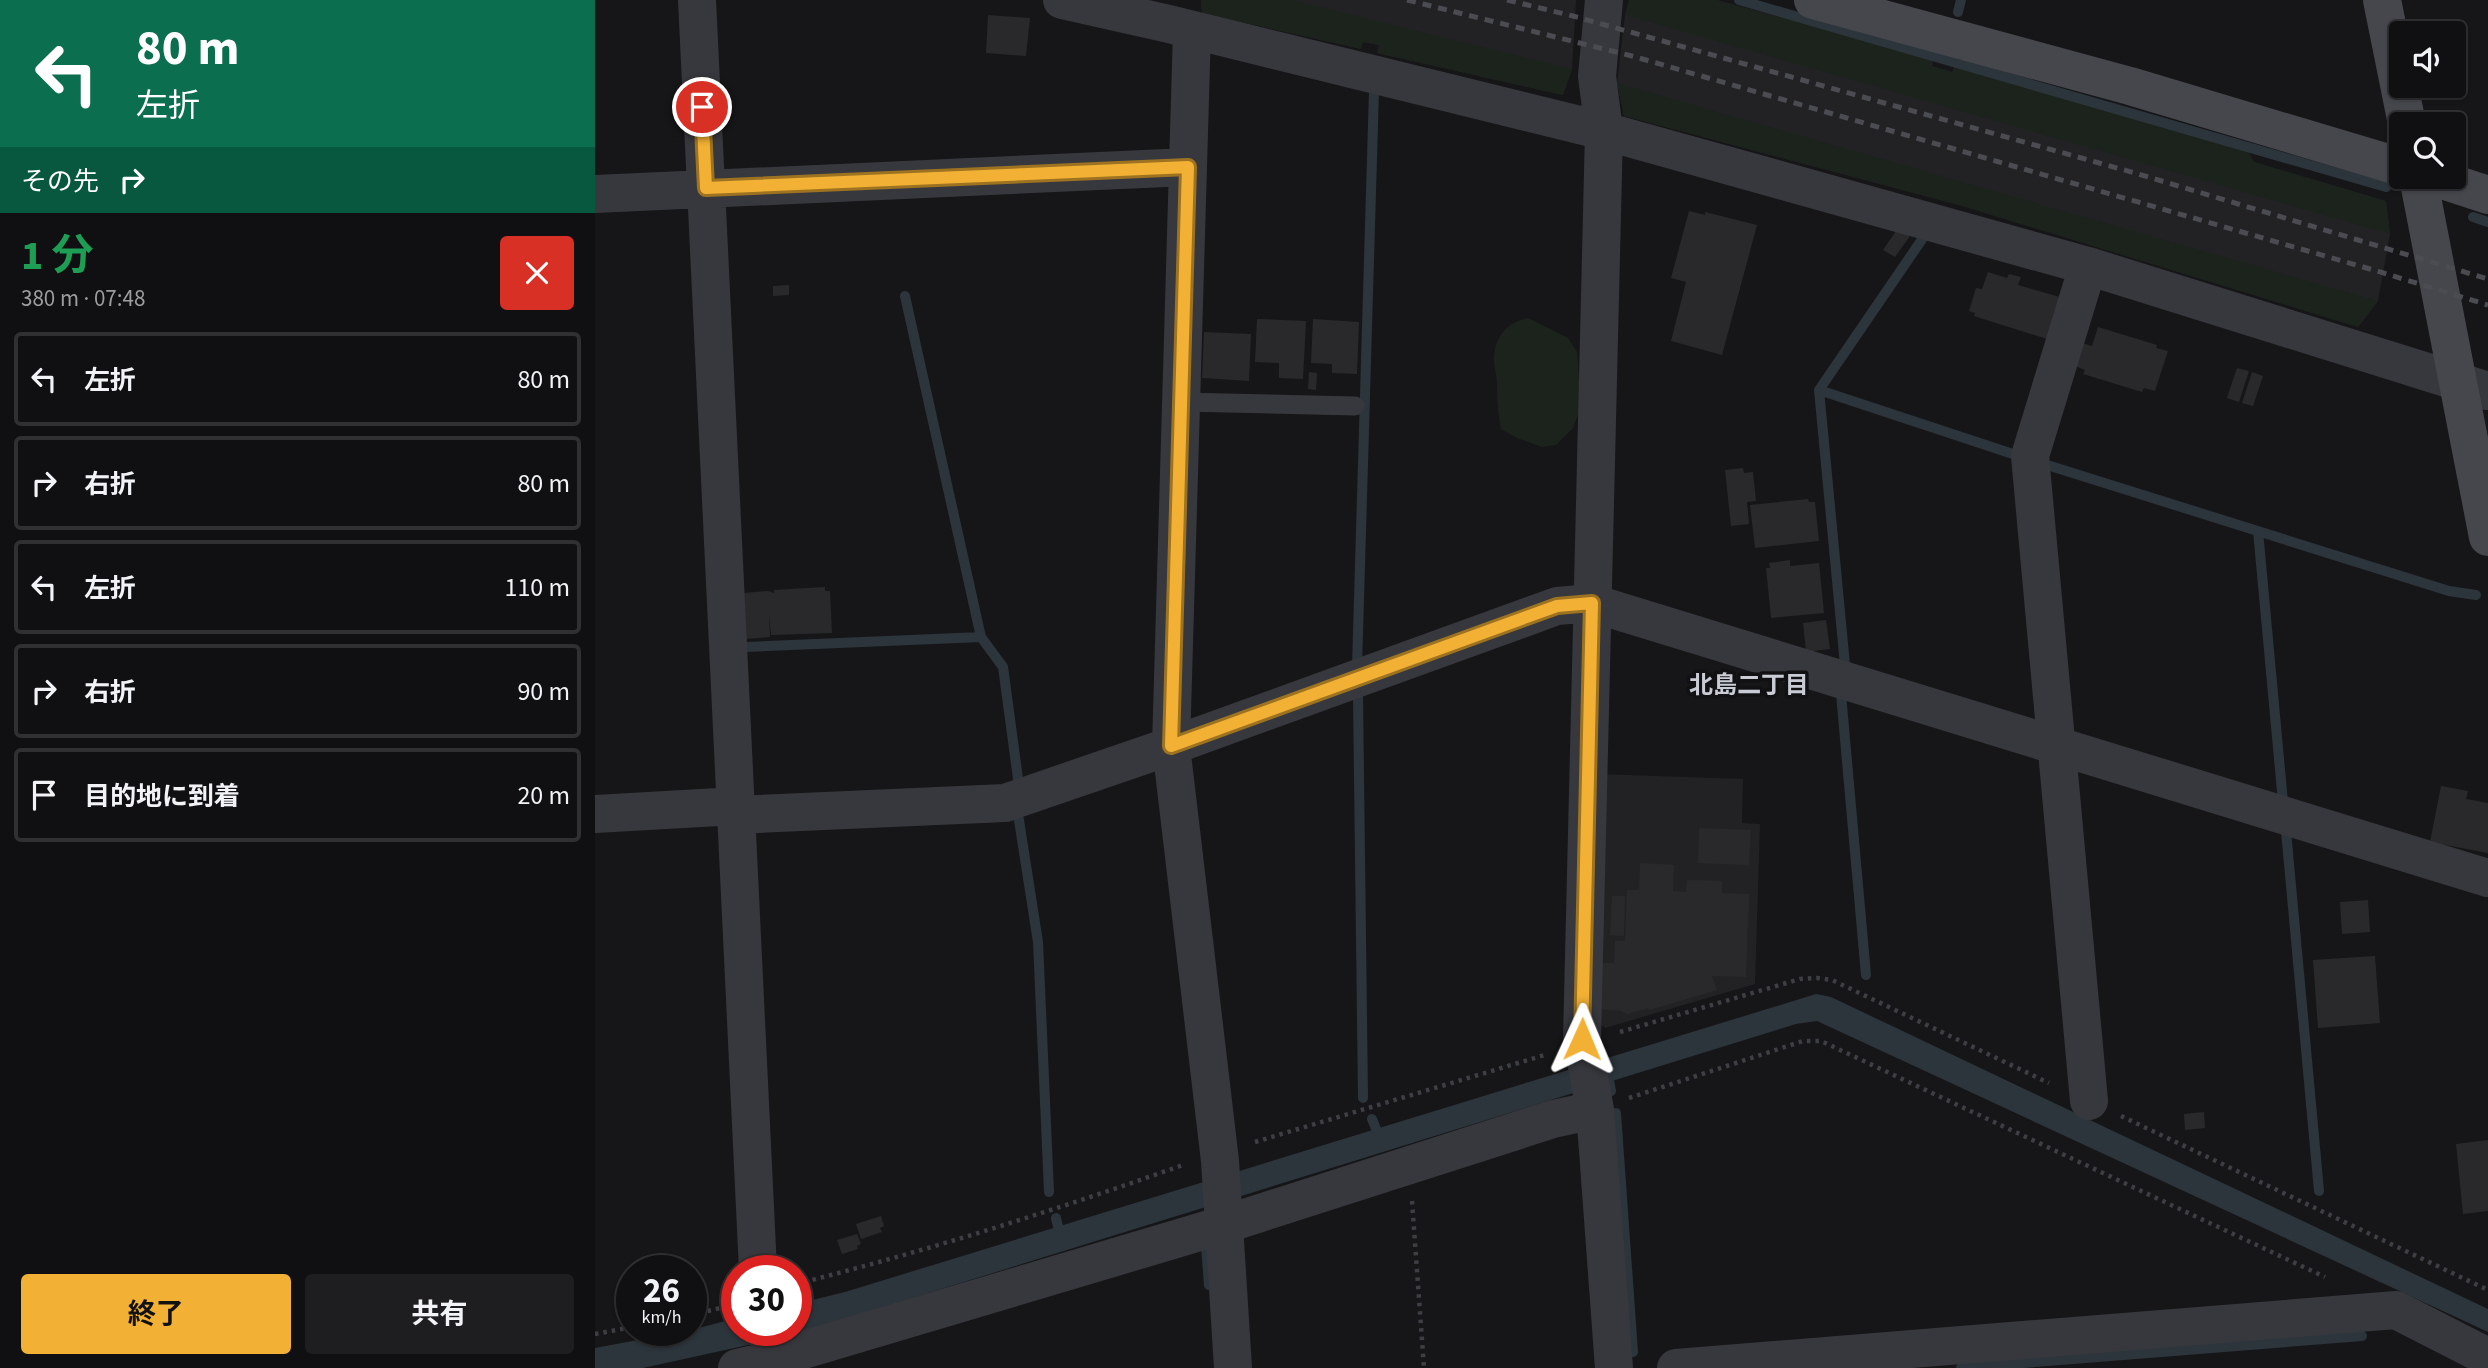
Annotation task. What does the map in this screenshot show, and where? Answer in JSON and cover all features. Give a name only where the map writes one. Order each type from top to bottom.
[{"type":"street","points":[[697,0],[757,1255]]},
{"type":"street","points":[[1062,0],[1178,18],[1604,131],[2088,266],[2472,386]]},
{"type":"street","points":[[1604,0],[1597,76],[1604,131],[1583,1045],[1594,1104],[1614,1368]]},
{"type":"street","points":[[1813,0],[2130,86],[2389,163]]},
{"type":"street","points":[[2382,0],[2405,112]]},
{"type":"street","points":[[1178,18],[1188,167],[1171,746],[1219,1157],[1233,1368]]},
{"type":"street","points":[[595,194],[1188,167]]},
{"type":"street","points":[[2466,188],[2488,195]]},
{"type":"street","points":[[2421,189],[2472,386],[2488,537]]},
{"type":"street","points":[[2088,266],[2030,456],[2089,1101]]},
{"type":"street","points":[[595,814],[1005,803],[1171,746],[1557,606],[1592,603],[2488,878]]},
{"type":"street","points":[[757,1357],[1410,1165],[1594,1104]]},
{"type":"street","points":[[1676,1368],[2396,1310],[2488,1357]]},
{"type":"lane","points":[[1181,402],[1355,406]]},
{"type":"path","points":[[812,1280],[880,1263],[1800,979],[1817,978],[1832,980],[2488,1290]]},
{"type":"path","points":[[1594,1104],[1803,1041],[1822,1041],[2333,1281]]},
{"type":"path","points":[[1410,1165],[1424,1368]]},
{"type":"path","points":[[595,1334],[616,1330]]},
{"type":"shaded area","points":[[1201,0],[1576,0],[1572,69],[1563,95],[1377,53],[1379,45],[1363,42],[1361,49],[1202,13]]},
{"type":"shaded area","points":[[1201,0],[1292,0],[1572,69],[1563,95],[1377,53],[1379,45],[1363,42],[1361,49],[1202,13]]},
{"type":"shaded area","points":[[1629,0],[1717,0],[1933,59],[1932,66],[1952,72],[1955,66],[2247,150],[2254,162],[2386,201],[2390,234],[2378,301],[2358,327],[1959,205],[1624,116],[1617,83]]},
{"type":"shaded area","points":[[1629,0],[1717,0],[1933,59],[1932,66],[1952,72],[1955,66],[2247,150],[2254,162],[2386,201],[2390,234],[1625,15]]},
{"type":"shaded area","points":[[1617,83],[2378,301],[2358,327],[1959,205],[1624,116]]},
{"type":"shaded area","points":[[1528,318],[1568,338],[1577,352],[1581,406],[1573,428],[1556,445],[1542,447],[1501,429],[1495,349],[1500,336],[1509,326]]},
{"type":"shaded area","points":[[1598,774],[1743,779],[1742,823],[1760,824],[1755,984],[1605,1028],[1590,1018]]},
{"type":"shaded area","points":[[1816,994],[1831,997],[2488,1309],[2488,1332],[1817,1021],[1796,1024],[812,1329],[812,1300]]},
{"type":"shaded area","points":[[721,1322],[721,1346],[743,1346],[643,1368],[595,1368],[595,1348],[616,1344],[707,1346],[707,1326]]},
{"type":"building","points":[[988,15],[1030,18],[1026,56],[986,53]]},
{"type":"building","points":[[1689,211],[1705,215],[1705,212],[1757,225],[1722,355],[1671,341],[1686,282],[1671,278]]},
{"type":"building","points":[[1898,228],[1910,236],[1895,257],[1883,250]]},
{"type":"building","points":[[1988,272],[2007,278],[2009,274],[2021,277],[2018,285],[2060,297],[2047,339],[1974,316],[1975,313],[1969,311],[1976,288],[1982,289]]},
{"type":"building","points":[[789,285],[789,295],[773,296],[773,286]]},
{"type":"building","points":[[1257,319],[1306,321],[1303,379],[1279,378],[1279,363],[1255,362]]},
{"type":"building","points":[[1313,319],[1359,322],[1357,374],[1332,373],[1332,364],[1311,363]]},
{"type":"building","points":[[2098,327],[2157,345],[2156,348],[2168,351],[2155,391],[2144,388],[2142,392],[2083,374],[2085,370],[2075,366],[2082,343],[2092,346]]},
{"type":"building","points":[[1204,332],[1251,334],[1249,381],[1202,378]]},
{"type":"building","points":[[2237,368],[2249,371],[2239,402],[2227,398]]},
{"type":"building","points":[[1309,372],[1317,373],[1316,390],[1308,389]]},
{"type":"building","points":[[2252,372],[2263,376],[2253,406],[2242,403]]},
{"type":"building","points":[[1743,468],[1744,473],[1753,472],[1756,501],[1747,502],[1749,524],[1731,526],[1725,470]]},
{"type":"building","points":[[1808,499],[1809,502],[1815,502],[1819,541],[1755,548],[1750,505]]},
{"type":"building","points":[[1790,560],[1790,566],[1819,563],[1824,613],[1771,618],[1766,568],[1770,568],[1769,563]]},
{"type":"building","points":[[825,587],[825,591],[830,591],[832,633],[771,635],[769,614],[770,637],[745,639],[743,593],[774,593],[774,590]]},
{"type":"building","points":[[1826,620],[1830,649],[1806,652],[1803,623]]},
{"type":"building","points":[[2441,786],[2468,791],[2466,799],[2488,803],[2488,853],[2430,842]]},
{"type":"building","points":[[1699,828],[1751,830],[1749,865],[1698,863]]},
{"type":"building","points":[[1640,863],[1674,865],[1673,891],[1686,892],[1687,880],[1722,881],[1722,893],[1749,894],[1746,977],[1712,976],[1717,990],[1649,1010],[1648,1008],[1628,1014],[1617,1010],[1594,1009],[1596,963],[1614,963],[1615,941],[1625,941],[1627,890],[1639,890]]},
{"type":"building","points":[[1612,896],[1625,896],[1624,936],[1610,935]]},
{"type":"building","points":[[2368,900],[2370,932],[2342,934],[2340,902]]},
{"type":"building","points":[[2375,956],[2380,1023],[2318,1028],[2313,960]]},
{"type":"building","points":[[2204,1112],[2205,1128],[2185,1130],[2184,1114]]},
{"type":"building","points":[[2488,1140],[2488,1211],[2463,1214],[2456,1144]]},
{"type":"building","points":[[881,1216],[884,1226],[880,1228],[882,1232],[861,1239],[856,1224]]},
{"type":"building","points":[[857,1234],[861,1244],[857,1246],[858,1249],[842,1254],[837,1240]]},
{"type":"waterway","points":[[1739,0],[2386,187]]},
{"type":"waterway","points":[[1958,12],[1961,0]]},
{"type":"waterway","points":[[1357,667],[1374,90]]},
{"type":"waterway","points":[[2473,217],[2488,222]]},
{"type":"waterway","points":[[1845,665],[1819,390],[1925,235]]},
{"type":"waterway","points":[[905,296],[981,637],[1003,667],[1019,786]]},
{"type":"waterway","points":[[1819,390],[2019,456]]},
{"type":"waterway","points":[[2044,464],[2449,591],[2476,595]]},
{"type":"waterway","points":[[2258,531],[2283,802]]},
{"type":"waterway","points":[[745,647],[981,637]]},
{"type":"waterway","points":[[1841,694],[1866,975]]},
{"type":"waterway","points":[[1358,695],[1363,1098]]},
{"type":"waterway","points":[[1018,814],[1038,942],[1049,1192]]},
{"type":"waterway","points":[[2286,831],[2319,1191]]},
{"type":"waterway","points":[[1607,1070],[1611,1091]]},
{"type":"waterway","points":[[1616,1113],[1633,1352]]},
{"type":"waterway","points":[[1372,1119],[1380,1139]]},
{"type":"waterway","points":[[1056,1218],[1061,1239]]},
{"type":"waterway","points":[[1206,1246],[1209,1285]]},
{"type":"waterway","points":[[1961,1368],[2362,1336]]},
{"type":"railway","points":[[1407,0],[1632,56],[2488,305]]},
{"type":"railway","points":[[1507,0],[1573,16],[2135,173],[2488,279]]},
{"type":"district","name":"北島二丁目","points":[[1749,685]]},
{"type":"route","points":[[702,107],[706,188],[1188,167],[1171,746],[1557,606],[1592,603],[1582,1039]]}]
